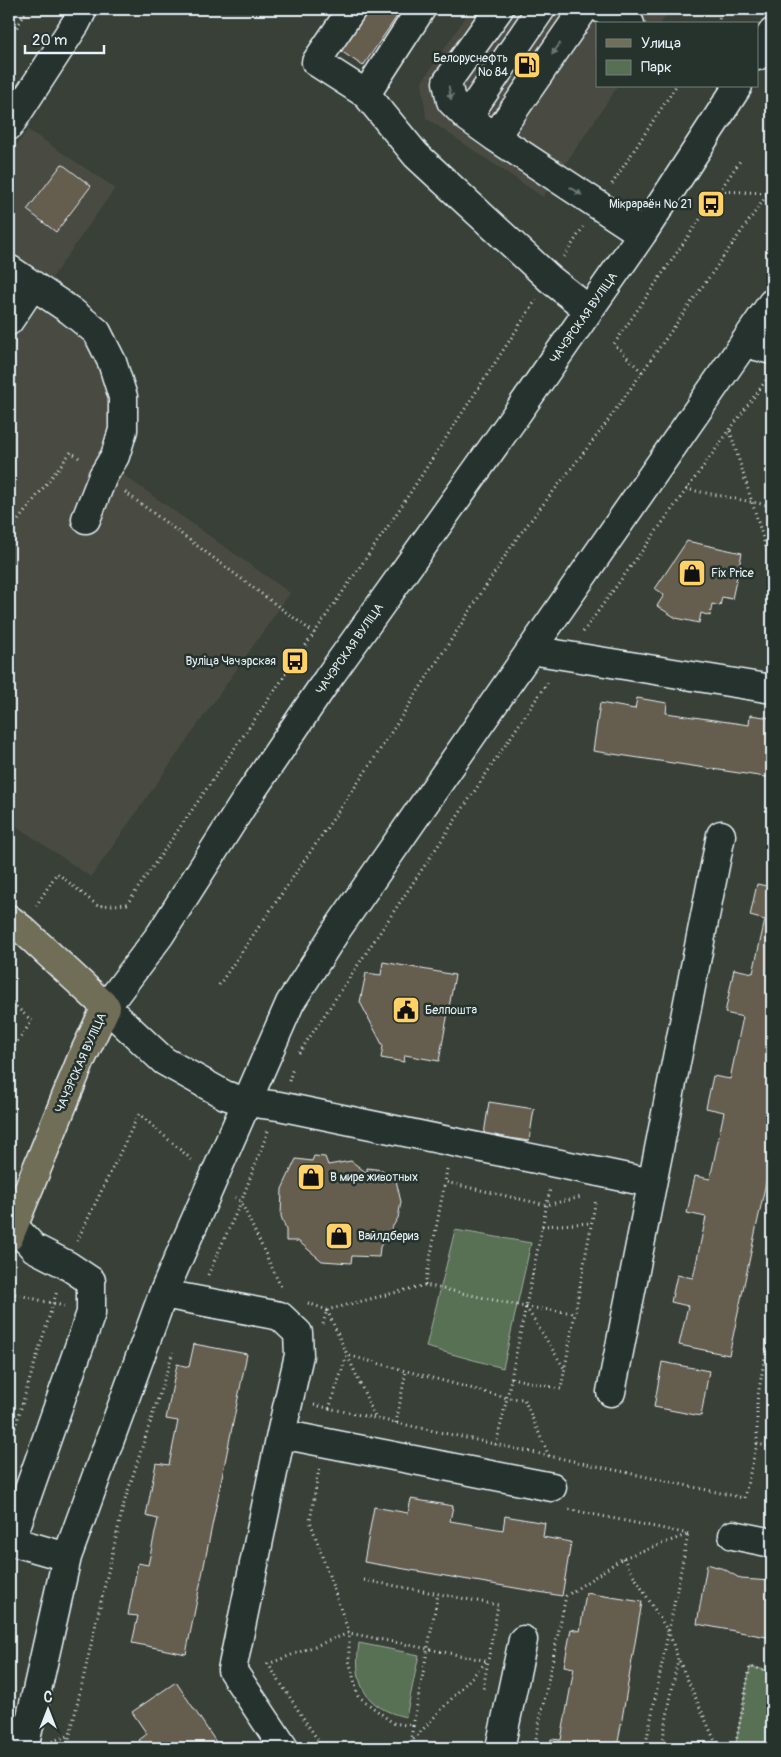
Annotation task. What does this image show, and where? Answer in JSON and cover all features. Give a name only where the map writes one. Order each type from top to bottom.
[{"type":"main road","points":[[9,919],[106,1007]]},
{"type":"main road","name":"ЧАЧЭРСКАЯ ВУЛІЦА","points":[[10,1228],[81,1060],[106,1007]]},
{"type":"street","points":[[9,126],[76,23],[83,9]]},
{"type":"street","points":[[352,9],[316,62],[366,94],[416,154],[550,279],[588,310]]},
{"type":"street","points":[[366,94],[421,9]]},
{"type":"street","points":[[499,9],[447,82],[451,101],[495,137],[642,234]]},
{"type":"street","points":[[467,116],[541,9]]},
{"type":"street","points":[[495,137],[584,9]]},
{"type":"street","points":[[602,9],[626,22]]},
{"type":"street","points":[[758,54],[772,32]]},
{"type":"street","name":"ЧАЧЭРСКАЯ ВУЛІЦА","points":[[106,1007],[160,935],[251,792],[327,680],[642,234],[734,88]]},
{"type":"street","points":[[9,269],[71,311],[97,332],[112,362],[123,397],[123,430],[115,456],[103,476],[86,519]]},
{"type":"street","points":[[9,320],[33,285]]},
{"type":"street","points":[[24,1748],[67,1558],[163,1294],[290,1003],[344,920],[772,303]]},
{"type":"street","points":[[744,343],[772,350]]},
{"type":"street","points":[[531,650],[772,689]]},
{"type":"street","points":[[611,1392],[721,835]]},
{"type":"street","points":[[106,1007],[164,1060],[225,1095],[246,1102],[279,1106],[652,1183]]},
{"type":"street","points":[[10,1228],[34,1248],[67,1265],[91,1281],[91,1312],[11,1541],[67,1558]]},
{"type":"street","points":[[163,1294],[280,1316],[298,1334],[299,1355],[232,1670],[284,1748]]},
{"type":"street","points":[[281,1434],[557,1498]]},
{"type":"street","points":[[733,1535],[772,1543]]},
{"type":"street","points":[[500,1748],[523,1640]]},
{"type":"path","points":[[9,40],[28,9]]},
{"type":"path","points":[[718,22],[721,9]]},
{"type":"path","points":[[607,190],[675,88]]},
{"type":"path","points":[[642,372],[614,344],[740,161]]},
{"type":"path","points":[[219,985],[372,762],[517,538],[602,429],[772,188]]},
{"type":"path","points":[[720,191],[768,193]]},
{"type":"path","points":[[36,906],[57,873],[98,906],[127,904],[396,514],[587,220]]},
{"type":"path","points":[[299,1054],[566,655],[772,372]]},
{"type":"path","points":[[730,430],[772,567]]},
{"type":"path","points":[[9,532],[71,452],[314,633]]},
{"type":"path","points":[[686,489],[772,506]]},
{"type":"path","points":[[9,1000],[32,1021],[9,1053]]},
{"type":"path","points":[[193,1299],[205,1281],[241,1202],[295,1063]]},
{"type":"path","points":[[9,1447],[53,1303],[71,1254],[139,1114],[241,1202],[286,1296]]},
{"type":"path","points":[[425,1284],[448,1167]]},
{"type":"path","points":[[445,1182],[546,1205],[589,1195]]},
{"type":"path","points":[[496,1445],[551,1184]]},
{"type":"path","points":[[511,1378],[561,1389],[597,1193]]},
{"type":"path","points":[[542,1226],[591,1223]]},
{"type":"path","points":[[302,1302],[327,1310],[425,1284],[526,1307],[575,1313]]},
{"type":"path","points":[[526,1307],[565,1368]]},
{"type":"path","points":[[322,1328],[327,1310]]},
{"type":"path","points":[[327,1310],[376,1419]]},
{"type":"path","points":[[311,1404],[744,1498],[756,1444],[756,1401],[772,1317]]},
{"type":"path","points":[[66,1748],[124,1503],[176,1344]]},
{"type":"path","points":[[347,1355],[507,1398],[524,1399],[549,1456]]},
{"type":"path","points":[[329,1409],[347,1355]]},
{"type":"path","points":[[396,1423],[406,1371]]},
{"type":"path","points":[[756,1444],[772,1447]]},
{"type":"path","points":[[320,1468],[310,1521],[349,1633],[349,1660],[358,1696],[393,1722],[413,1726]]},
{"type":"path","points":[[557,1498],[688,1534]]},
{"type":"path","points":[[534,1748],[566,1596],[623,1558],[688,1534]]},
{"type":"path","points":[[645,1748],[688,1534]]},
{"type":"path","points":[[623,1558],[668,1633],[718,1748]]},
{"type":"path","points":[[364,1580],[498,1605],[488,1660],[404,1748]]},
{"type":"path","points":[[409,1748],[438,1594]]},
{"type":"path","points":[[323,1748],[268,1664],[349,1633],[488,1660]]},
{"type":"path","points":[[661,1748],[678,1658]]},
{"type":"path","points":[[735,1748],[750,1667],[772,1671]]},
{"type":"path","points":[[410,1743],[413,1748]]},
{"type":"shaded area","points":[[471,9],[670,9],[661,22],[596,22],[596,88],[617,88],[543,197],[426,118],[422,82]]},
{"type":"shaded area","points":[[28,130],[115,188],[51,279],[110,325],[130,367],[139,411],[122,474],[290,593],[91,877],[9,821],[9,156]]},
{"type":"green space","points":[[455,1230],[531,1243],[503,1368],[426,1347]]},
{"type":"green space","points":[[359,1643],[419,1655],[406,1717],[380,1707],[364,1692],[358,1670]]},
{"type":"green space","points":[[750,1667],[772,1671],[772,1748],[735,1748]]},
{"type":"building","points":[[361,9],[402,9],[363,66],[335,47]]},
{"type":"building","points":[[62,164],[91,186],[56,232],[27,210]]},
{"type":"building","points":[[687,541],[742,553],[732,599],[722,597],[720,606],[712,604],[710,616],[701,613],[699,623],[676,618],[657,606],[664,595],[655,589]]},
{"type":"building","points":[[637,698],[667,703],[666,713],[749,725],[750,715],[772,718],[772,778],[593,751],[600,703],[635,709]]},
{"type":"building","points":[[757,884],[772,887],[772,1154],[729,1355],[679,1345],[688,1306],[671,1302],[677,1275],[693,1278],[706,1217],[687,1213],[695,1176],[710,1179],[724,1112],[706,1108],[713,1076],[730,1079],[743,1017],[725,1013],[734,969],[753,973],[765,920],[750,916]]},
{"type":"building","points":[[383,962],[455,975],[439,1061],[405,1055],[404,1062],[381,1058],[383,1046],[360,1002],[366,973],[381,975]]},
{"type":"building","points":[[489,1102],[534,1109],[529,1141],[484,1134]]},
{"type":"building","points":[[314,1156],[325,1157],[328,1165],[351,1161],[367,1173],[367,1168],[383,1170],[383,1175],[395,1176],[401,1202],[398,1218],[380,1247],[379,1257],[352,1256],[351,1263],[322,1261],[298,1241],[286,1241],[286,1230],[281,1216],[282,1189],[296,1159],[312,1161]]},
{"type":"building","points":[[194,1344],[247,1354],[186,1654],[132,1643],[138,1616],[128,1615],[138,1563],[148,1565],[158,1519],[146,1516],[156,1463],[169,1465],[178,1421],[166,1419],[177,1364],[189,1367]]},
{"type":"building","points":[[662,1362],[709,1371],[701,1416],[654,1407]]},
{"type":"building","points":[[411,1499],[453,1506],[450,1521],[503,1530],[505,1516],[545,1523],[543,1537],[571,1542],[562,1596],[364,1562],[374,1507],[408,1513]]},
{"type":"building","points":[[707,1564],[724,1569],[741,1579],[772,1581],[772,1638],[697,1624]]},
{"type":"building","points":[[586,1593],[642,1602],[617,1748],[550,1748],[551,1739],[561,1740],[574,1668],[564,1666],[571,1629],[580,1631]]},
{"type":"building","points":[[176,1682],[220,1748],[145,1748],[139,1740],[147,1734],[132,1712]]},
{"type":"place","name":"Белоруснефть № 84","points":[[527,65]]},
{"type":"place","name":"Мікрараён № 21","points":[[711,204]]},
{"type":"place","name":"Fix Price","points":[[692,573]]},
{"type":"place","name":"Вуліца Чачэрская","points":[[295,661]]},
{"type":"place","name":"Белпошта","points":[[406,1010]]},
{"type":"place","name":"В мире животных","points":[[311,1177]]},
{"type":"place","name":"Вайлдбериз","points":[[339,1236]]}]
